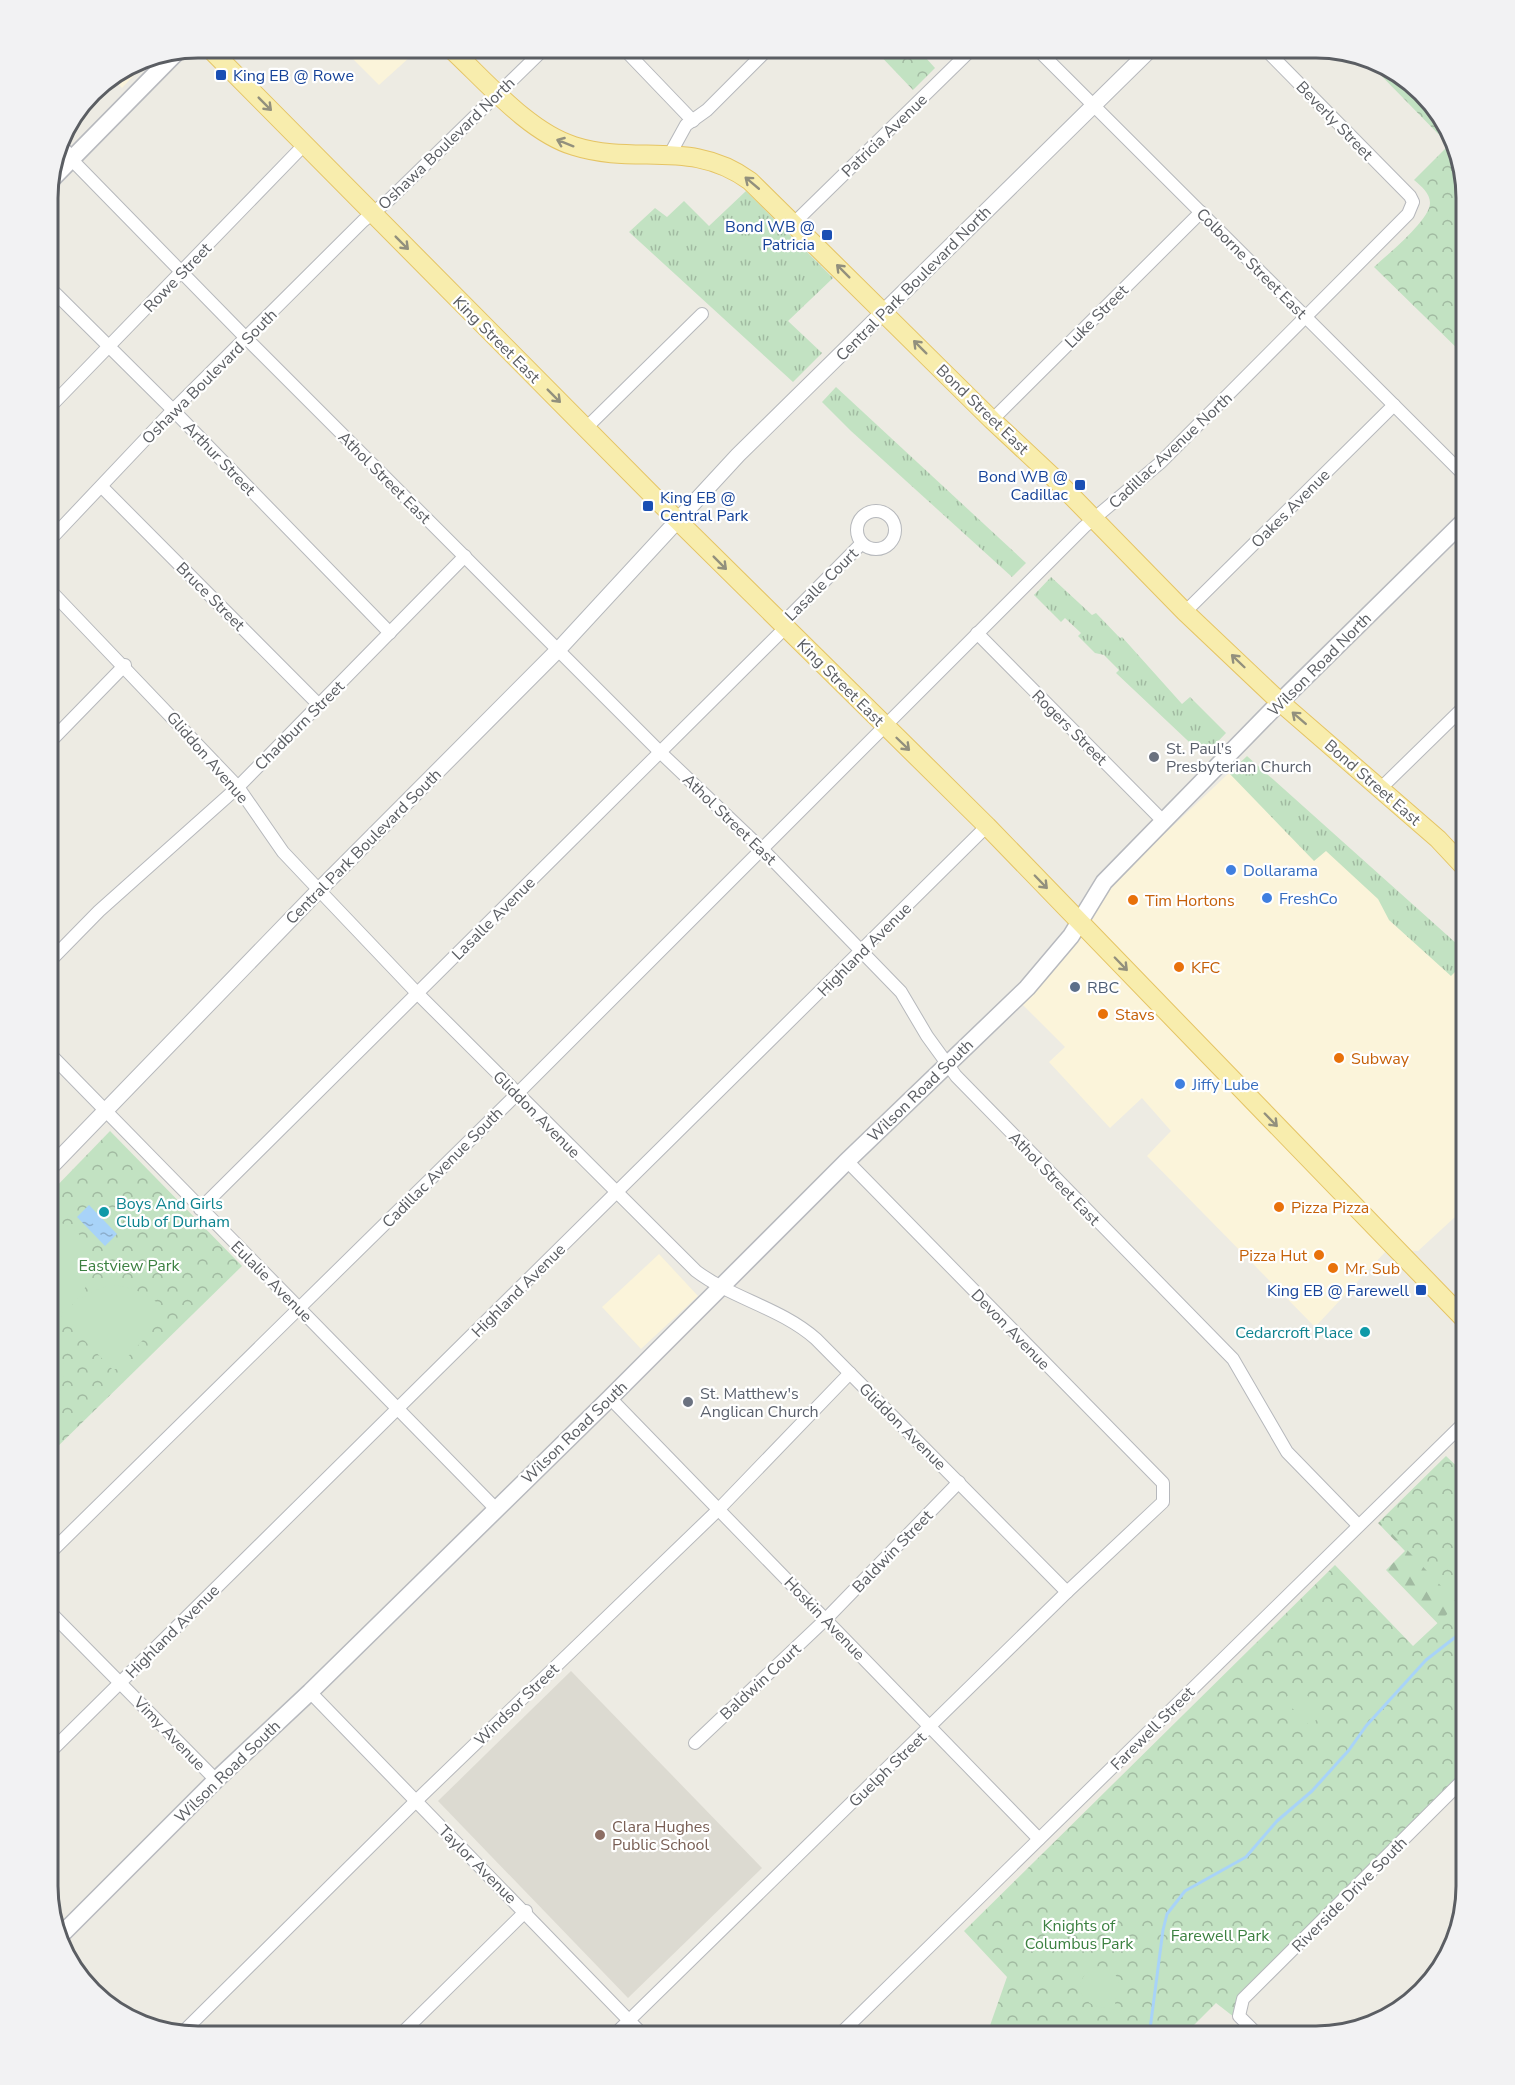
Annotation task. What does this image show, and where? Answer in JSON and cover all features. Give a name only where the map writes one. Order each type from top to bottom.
[{"type":"main road","name":"King Street East","points":[[220,59],[678,521],[987,826],[1456,1311]]},
{"type":"main road","name":"Bond Street East","points":[[462,59],[544,133],[571,146],[591,150],[670,154],[710,159],[737,171],[885,312],[992,420],[1095,519],[1185,612],[1280,702],[1381,788],[1456,858]]},
{"type":"main road","points":[[61,170],[166,62]]},
{"type":"main road","name":"Athol Street East","points":[[66,154],[72,160]]},
{"type":"main road","name":"Wilson Road North","points":[[1080,922],[1104,882],[1280,702],[1456,529]]},
{"type":"main road","name":"Wilson Road South","points":[[66,1930],[216,1780],[310,1692],[610,1398],[847,1161],[1037,977],[1080,922]]},
{"type":"street","name":"Oshawa Boulevard North","points":[[373,213],[533,59]]},
{"type":"street","points":[[634,59],[693,121]]},
{"type":"street","points":[[670,154],[681,130],[758,59]]},
{"type":"street","name":"Patricia Avenue","points":[[794,223],[962,59]]},
{"type":"street","name":"Colborne Street East","points":[[1047,59],[1456,467]]},
{"type":"street","name":"Central Park Boulevard North","points":[[678,521],[738,455],[1141,59]]},
{"type":"street","name":"Beverly Street","points":[[1275,59],[1380,166]]},
{"type":"street","name":"Rowe Street","points":[[59,397],[305,144]]},
{"type":"street","name":"Athol Street East","points":[[72,160],[246,338],[862,951],[909,1002],[927,1036],[947,1064],[1233,1359],[1287,1452],[1358,1525]]},
{"type":"street","name":"Cadillac Avenue North","points":[[884,726],[1095,519],[1160,463],[1306,318],[1411,209],[1413,202],[1410,196],[1380,166]]},
{"type":"street","name":"Luke Street","points":[[992,420],[1201,212]]},
{"type":"street","name":"Oshawa Boulevard South","points":[[59,531],[173,410],[373,213]]},
{"type":"street","name":"Arthur Street","points":[[59,297],[173,410],[390,633]]},
{"type":"street","points":[[586,428],[702,314]]},
{"type":"street","name":"Oakes Avenue","points":[[1185,612],[1394,405]]},
{"type":"street","name":"Bruce Street","points":[[102,487],[319,705]]},
{"type":"street","name":"Central Park Boulevard South","points":[[58,1160],[319,890],[560,649],[678,521]]},
{"type":"street","name":"Lasalle Court","points":[[784,626],[861,544]]},
{"type":"street","name":"Chadburn Street","points":[[59,952],[99,911],[238,787],[465,556]]},
{"type":"street","name":"Gliddon Avenue","points":[[59,599],[238,787],[283,852],[319,890],[417,993],[696,1271],[719,1287],[802,1327],[1067,1592]]},
{"type":"street","name":"Lasalle Avenue","points":[[200,1209],[784,626]]},
{"type":"street","name":"Rogers Street","points":[[977,633],[1163,821]]},
{"type":"street","points":[[59,733],[125,666]]},
{"type":"street","points":[[1381,788],[1456,715]]},
{"type":"street","name":"Cadillac Avenue South","points":[[58,1545],[517,1094],[763,850],[884,726]]},
{"type":"street","name":"Highland Avenue","points":[[58,1744],[987,826]]},
{"type":"street","name":"Eulalie Avenue","points":[[58,1062],[496,1509]]},
{"type":"street","name":"Devon Avenue","points":[[847,1161],[1163,1483],[1163,1502]]},
{"type":"street","name":"Windsor Street","points":[[189,2026],[416,1802],[718,1510],[850,1373]]},
{"type":"street","name":"Hoskin Avenue","points":[[610,1398],[1039,1839]]},
{"type":"street","name":"Farewell Street","points":[[848,2026],[1456,1431]]},
{"type":"street","name":"Baldwin Street","points":[[826,1619],[959,1482]]},
{"type":"street","name":"Guelph Street","points":[[623,2026],[1067,1592],[1163,1502]]},
{"type":"street","name":"Baldwin Court","points":[[695,1743],[826,1619]]},
{"type":"street","name":"Vimy Avenue","points":[[58,1620],[216,1780]]},
{"type":"street","name":"Taylor Avenue","points":[[310,1692],[526,1911],[635,2026]]},
{"type":"street","name":"Riverside Drive South","points":[[1249,2026],[1239,2016],[1243,1999],[1456,1787]]},
{"type":"street","points":[[410,2026],[526,1911]]},
{"type":"shaded area","points":[[353,59],[408,59],[379,85]]},
{"type":"shaded area","points":[[136,73],[122,88],[118,84]]},
{"type":"shaded area","points":[[1247,756],[1456,948],[1456,1216],[1418,1251],[1388,1249],[1315,1327],[1147,1156],[1171,1131],[1142,1098],[1110,1128],[1049,1062],[1065,1047],[1022,1004],[1105,890]]},
{"type":"shaded area","points":[[659,1254],[698,1296],[641,1349],[602,1307]]},
{"type":"shaded area","name":"Clara Hughes Public School","points":[[571,1671],[762,1868],[628,1998],[438,1801]]},
{"type":"green space","points":[[883,59],[927,59],[935,68],[913,90]]},
{"type":"green space","points":[[1379,73],[1402,87],[1416,99],[1428,113],[1443,139]]},
{"type":"green space","points":[[1447,147],[1452,162],[1456,198],[1456,347],[1374,267],[1416,228],[1428,210],[1430,199],[1425,190],[1414,180]]},
{"type":"green space","points":[[746,191],[833,278],[788,321],[822,353],[793,382],[629,232],[655,208],[667,217],[684,201],[709,226]]},
{"type":"green space","points":[[1456,291],[1456,314],[1450,292]]},
{"type":"green space","points":[[836,387],[1026,563],[1012,577],[822,402]]},
{"type":"green space","points":[[1051,577],[1092,615],[1096,613],[1120,638],[1122,637],[1182,704],[1190,697],[1226,733],[1204,756],[1116,673],[1119,670],[1104,655],[1095,653],[1078,636],[1081,633],[1065,618],[1061,622],[1034,595]]},
{"type":"green space","points":[[1247,756],[1456,943],[1456,971],[1451,976],[1389,920],[1378,899],[1326,851],[1314,861],[1229,773]]},
{"type":"green space","name":"Eastview Park","points":[[110,1131],[242,1266],[58,1446],[58,1184]]},
{"type":"green space","points":[[58,1222],[78,1233],[86,1247],[89,1264],[84,1289],[63,1313],[58,1310]]},
{"type":"green space","points":[[113,1285],[143,1294],[156,1301],[168,1312],[117,1369],[112,1369],[61,1316],[85,1296]]},
{"type":"green space","points":[[58,1348],[63,1366],[58,1398]]},
{"type":"green space","name":"Knights of Columbus Park","points":[[1446,1456],[1456,1466],[1456,1602],[1380,1521]]},
{"type":"green space","points":[[1456,1466],[1456,1622],[1445,1631],[1386,1570],[1405,1551],[1378,1523],[1436,1476]]},
{"type":"green space","name":"Knights of Columbus Park","points":[[1335,1565],[1413,1646],[1456,1606],[1456,1778],[1241,1993],[1234,2017],[1216,2003],[1193,2026],[990,2026],[1007,1977],[964,1931]]},
{"type":"green space","points":[[1297,1686],[1324,1712],[1310,1726],[1284,1700]]},
{"type":"green space","points":[[1100,1966],[1112,1970],[1119,1980],[1114,2010],[1090,2003],[1081,1990],[1080,1985],[1085,1975]]},
{"type":"water","points":[[89,1205],[117,1234],[105,1246],[77,1217]]},
{"type":"waterway","points":[[1150,2026],[1167,1914],[1185,1891],[1246,1857],[1277,1821],[1312,1791],[1349,1750],[1366,1726],[1426,1660],[1456,1637]]},
{"type":"place","name":"King EB @ Rowe","points":[[221,75]]},
{"type":"place","name":"Bond WB @ Patricia","points":[[827,235]]},
{"type":"place","name":"Bond WB @ Cadillac","points":[[1080,485]]},
{"type":"place","name":"King EB @ Central Park","points":[[648,506]]},
{"type":"place","name":"St. Paul's Presbyterian Church","points":[[1154,757]]},
{"type":"place","name":"Dollarama","points":[[1231,870]]},
{"type":"place","name":"FreshCo","points":[[1267,898]]},
{"type":"place","name":"Tim Hortons","points":[[1133,900]]},
{"type":"place","name":"KFC","points":[[1179,967]]},
{"type":"place","name":"RBC","points":[[1075,987]]},
{"type":"place","name":"Stavs","points":[[1103,1014]]},
{"type":"place","name":"Subway","points":[[1339,1058]]},
{"type":"place","name":"Jiffy Lube","points":[[1180,1084]]},
{"type":"place","name":"Pizza Pizza","points":[[1279,1207]]},
{"type":"place","name":"Boys And Girls Club of Durham","points":[[104,1212]]},
{"type":"place","name":"Pizza Hut","points":[[1319,1255]]},
{"type":"place","name":"Mr. Sub","points":[[1333,1268]]},
{"type":"place","name":"King EB @ Farewell","points":[[1421,1290]]},
{"type":"place","name":"Cedarcroft Place","points":[[1365,1332]]},
{"type":"place","name":"St. Matthew's Anglican Church","points":[[688,1402]]},
{"type":"place","name":"Clara Hughes Public School","points":[[600,1835]]},
{"type":"park label","name":"Farewell Park","points":[[1220,1935]]}]
